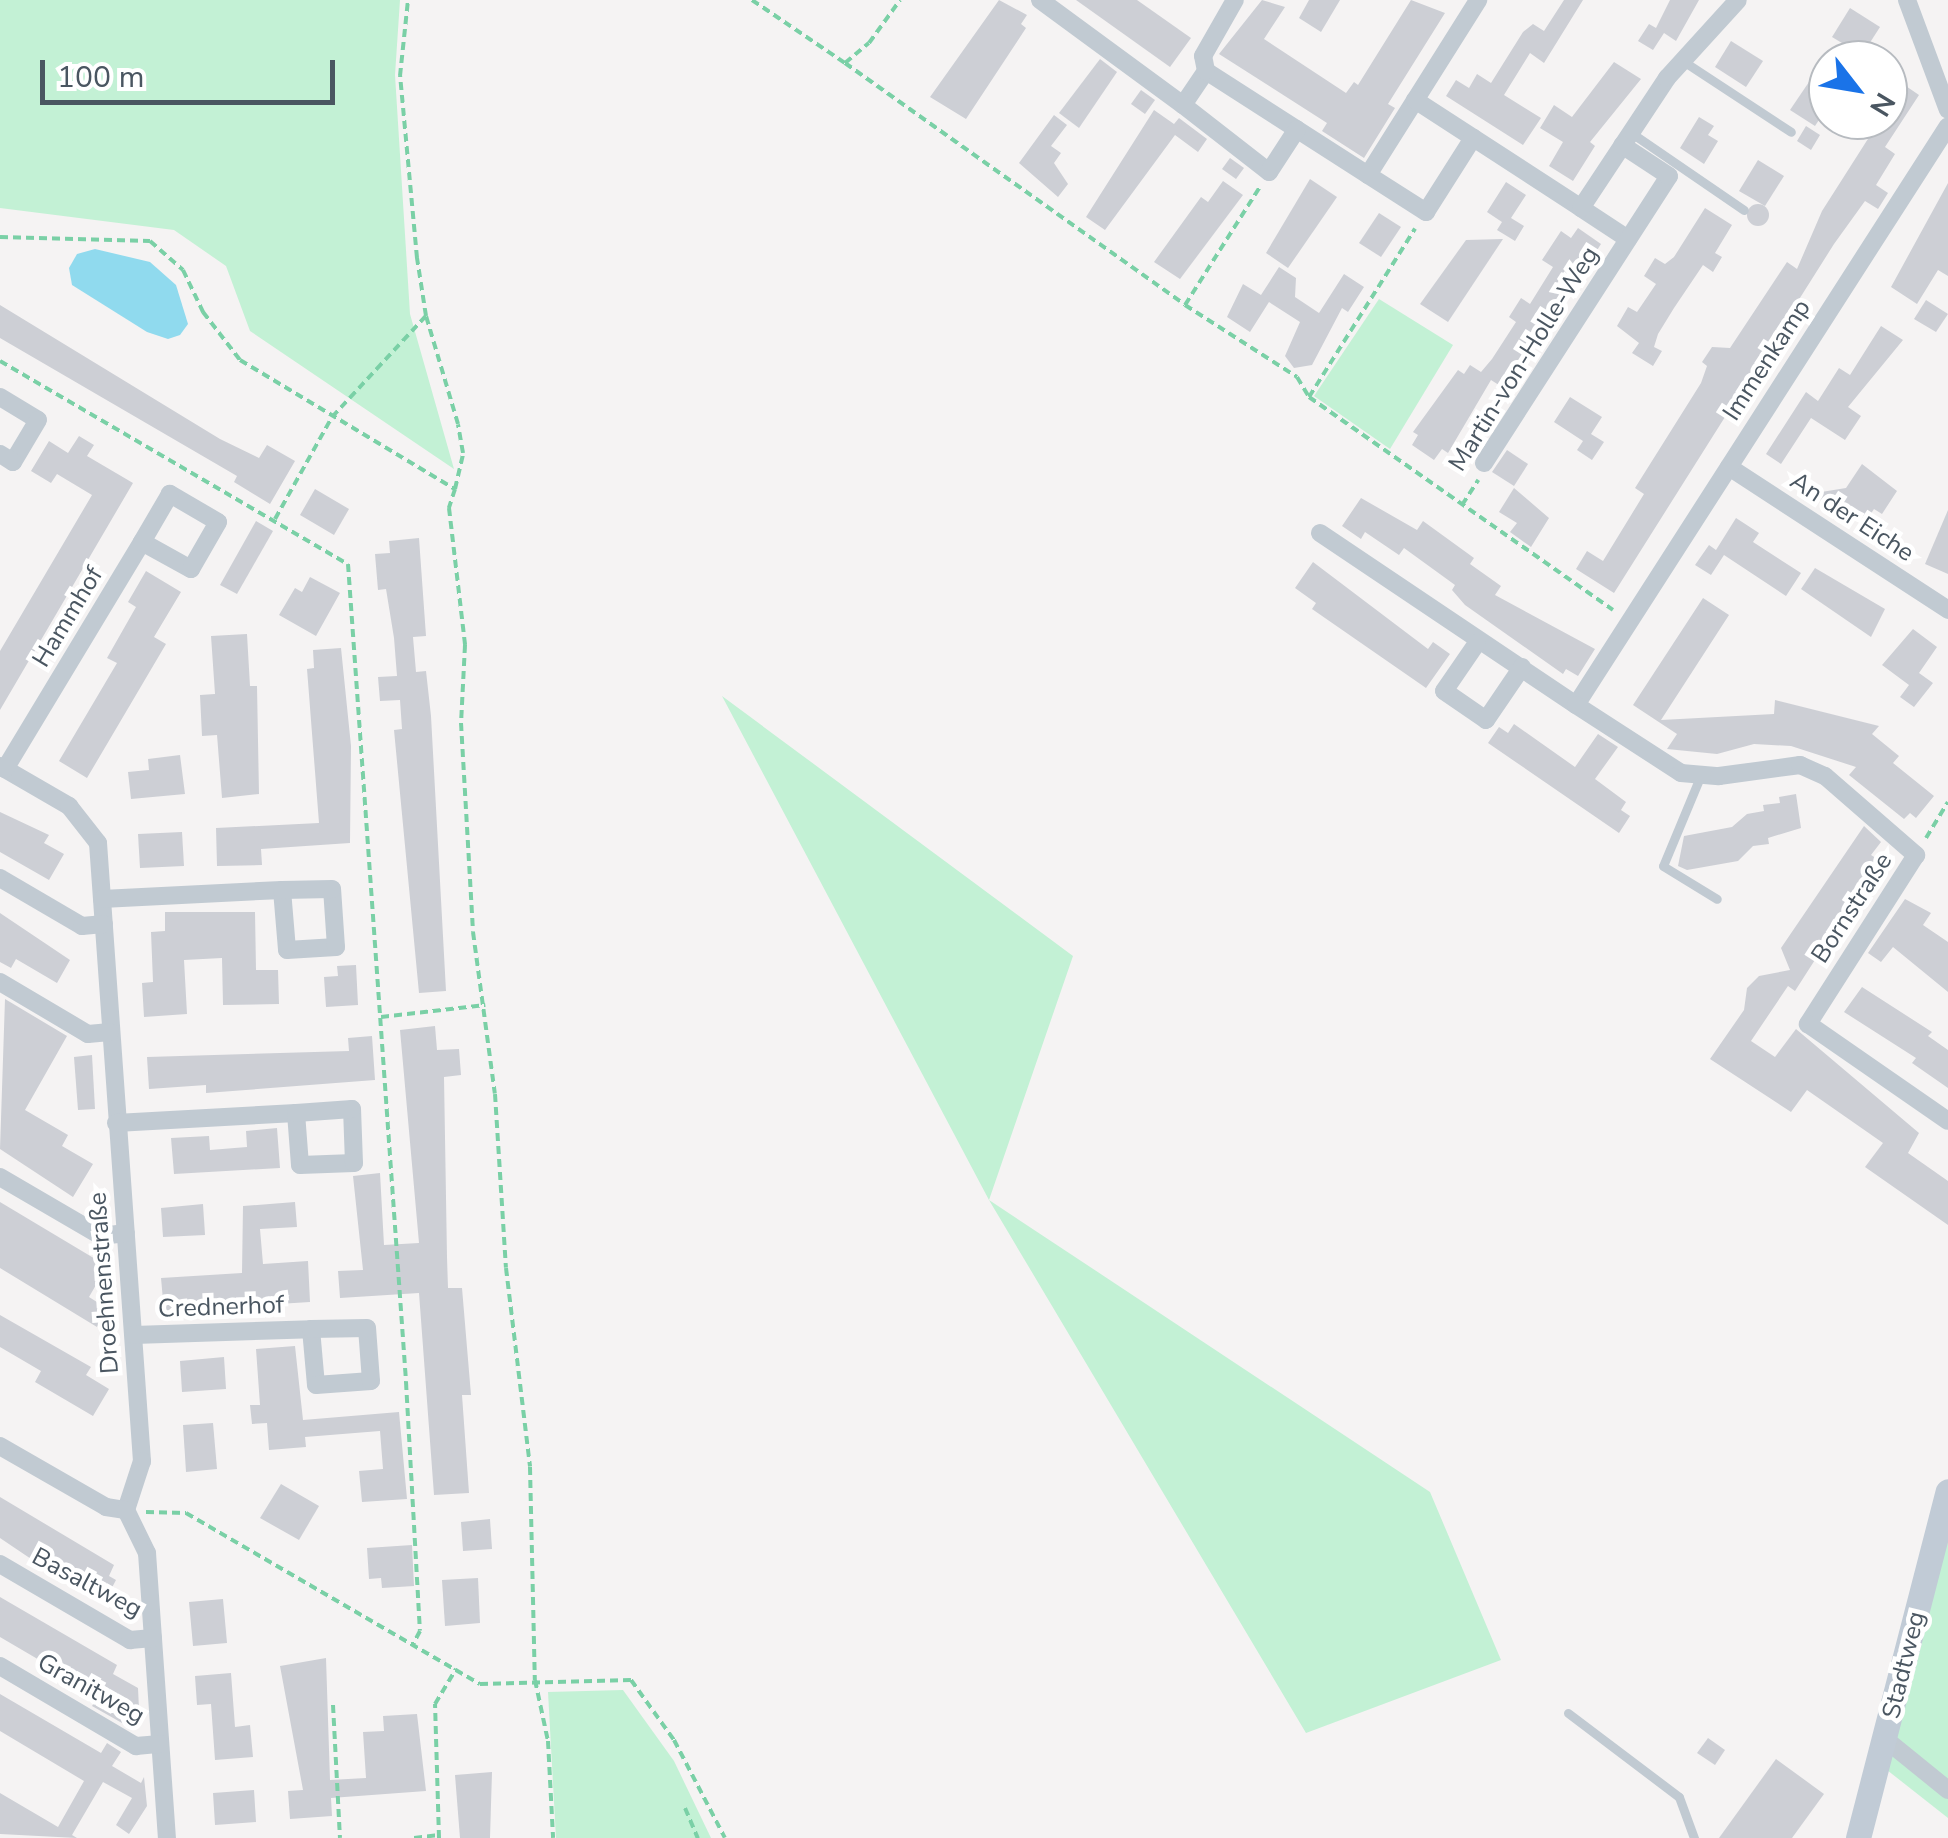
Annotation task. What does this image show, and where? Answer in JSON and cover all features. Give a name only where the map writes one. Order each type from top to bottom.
[{"type":"street","points":[[1040,0],[1269,172],[1297,129]]},
{"type":"street","points":[[1184,105],[1206,70],[1204,56],[1235,0]]},
{"type":"street","points":[[1368,176],[1478,0]]},
{"type":"street","name":"Martin-von-Holle-Weg","points":[[1628,239],[1581,208],[1683,61],[1738,0]]},
{"type":"street","points":[[1908,0],[1948,110]]},
{"type":"street","points":[[1206,70],[1426,212],[1472,138]]},
{"type":"street","points":[[1415,100],[1581,208]]},
{"type":"street","name":"Immenkamp","points":[[1629,622],[1948,126]]},
{"type":"street","name":"Martin-von-Holle-Weg","points":[[1484,464],[1668,176],[1626,139]]},
{"type":"street","points":[[0,397],[38,420],[12,462],[0,454]]},
{"type":"street","name":"An der Eiche","points":[[1728,467],[1948,610]]},
{"type":"street","name":"Hammhof","points":[[2,767],[170,494],[218,522],[191,569],[142,542]]},
{"type":"street","points":[[1320,533],[1654,758],[1700,778]]},
{"type":"street","points":[[1576,705],[1629,622]]},
{"type":"street","points":[[1477,642],[1444,691],[1486,720],[1522,667]]},
{"type":"street","name":"Bornstraße","points":[[1700,778],[1800,765],[1825,776],[1916,855],[1808,1024],[1948,1121]]},
{"type":"street","name":"Droehnenstraße","points":[[2,767],[88,824],[98,843],[142,1461],[126,1510]]},
{"type":"street","points":[[0,878],[82,926],[104,924]]},
{"type":"street","points":[[102,899],[282,890]]},
{"type":"street","points":[[0,982],[88,1034],[110,1032]]},
{"type":"street","points":[[116,1122],[296,1112]]},
{"type":"street","points":[[0,1177],[101,1236],[126,1233]]},
{"type":"street","name":"Crednerhof","points":[[134,1335],[368,1328],[371,1381],[316,1385],[311,1330]]},
{"type":"street","points":[[0,1446],[106,1507],[126,1510],[147,1553],[167,1838]]},
{"type":"street","name":"Stadtweg","points":[[1858,1838],[1948,1491]]},
{"type":"street","name":"Basaltweg","points":[[0,1564],[130,1640],[153,1638]]},
{"type":"street","name":"Granitweg","points":[[0,1666],[136,1746],[160,1744]]},
{"type":"street","points":[[1885,1739],[1948,1790]]},
{"type":"lane","points":[[1683,61],[1791,132]]},
{"type":"lane","points":[[1626,139],[1744,210]]},
{"type":"lane","points":[[1700,778],[1663,866],[1717,899]]},
{"type":"lane","points":[[1568,1713],[1679,1797],[1694,1838]]},
{"type":"path","points":[[408,0],[400,76],[426,316],[458,424],[462,454],[449,508],[465,645],[461,723],[473,932],[485,1004],[506,1268],[530,1467],[534,1680],[548,1741],[553,1838]]},
{"type":"path","points":[[752,0],[1185,305],[1297,377],[1308,397],[1629,622]]},
{"type":"path","points":[[845,63],[869,43],[900,0]]},
{"type":"path","points":[[1185,305],[1269,172]]},
{"type":"path","points":[[1308,397],[1426,212]]},
{"type":"path","points":[[0,237],[150,241],[183,270],[203,312],[240,360],[456,489]]},
{"type":"path","points":[[274,521],[332,417],[426,316]]},
{"type":"path","points":[[0,382],[11,367]]},
{"type":"path","name":"Martin-von-Holle-Weg","points":[[1462,505],[1484,464]]},
{"type":"path","points":[[1916,855],[1948,802]]},
{"type":"path","points":[[382,1017],[485,1004]]},
{"type":"path","points":[[126,1510],[186,1512],[480,1684],[631,1680],[674,1740],[724,1838]]},
{"type":"path","points":[[414,1838],[439,1837],[435,1704],[456,1669]]},
{"type":"path","points":[[333,1705],[340,1838]]},
{"type":"path","points":[[685,1808],[698,1838]]},
{"type":"green space","points":[[0,0],[400,0],[395,75],[410,314],[454,469],[250,331],[226,266],[174,230],[0,208]]},
{"type":"green space","points":[[1379,299],[1453,345],[1390,449],[1314,396]]},
{"type":"green space","points":[[722,696],[1073,956],[989,1200]]},
{"type":"green space","points":[[989,1200],[1430,1492],[1501,1660],[1306,1733]]},
{"type":"green space","points":[[1948,1524],[1948,1818],[1887,1770]]},
{"type":"green space","points":[[623,1690],[674,1761],[711,1838],[556,1838],[548,1692]]},
{"type":"water","points":[[95,249],[150,262],[176,285],[188,324],[180,335],[168,339],[147,332],[72,285],[69,268],[77,254]]},
{"type":"building","points":[[999,0],[1027,15],[1021,24],[1026,28],[966,119],[930,97]]},
{"type":"building","points":[[1076,0],[1137,0],[1191,38],[1170,67]]},
{"type":"building","points":[[1262,0],[1285,7],[1264,39],[1346,93],[1354,82],[1358,85],[1411,0],[1445,13],[1388,104],[1395,108],[1364,158],[1322,131],[1327,123],[1219,54]]},
{"type":"building","points":[[1309,0],[1340,0],[1321,32],[1299,18]]},
{"type":"building","points":[[1564,0],[1583,0],[1544,63],[1530,53],[1504,95],[1541,118],[1523,145],[1446,96],[1456,80],[1469,88],[1477,74],[1491,83],[1523,32],[1533,24],[1544,31]]},
{"type":"building","points":[[1670,0],[1699,0],[1676,41],[1664,33],[1653,50],[1638,41],[1649,24],[1656,28]]},
{"type":"building","points":[[1850,8],[1880,27],[1872,40],[1832,37]]},
{"type":"building","points":[[1731,41],[1763,61],[1746,87],[1715,67]]},
{"type":"building","points":[[1100,59],[1117,72],[1079,128],[1059,113]]},
{"type":"building","points":[[1614,62],[1641,79],[1590,142],[1595,146],[1573,181],[1549,166],[1563,142],[1540,128],[1554,105],[1572,117]]},
{"type":"building","points":[[1808,83],[1808,122],[1790,110]]},
{"type":"building","points":[[1908,88],[1919,95],[1908,112]]},
{"type":"building","points":[[1141,90],[1155,100],[1145,114],[1131,104]]},
{"type":"building","points":[[1154,110],[1174,124],[1179,118],[1207,139],[1198,152],[1175,135],[1105,230],[1086,217]]},
{"type":"building","points":[[1054,115],[1067,125],[1051,146],[1061,153],[1054,163],[1068,184],[1058,197],[1019,163]]},
{"type":"building","points":[[1699,117],[1714,126],[1708,135],[1718,141],[1704,164],[1680,148]]},
{"type":"building","points":[[1806,126],[1808,140],[1817,140],[1811,150],[1797,141]]},
{"type":"building","points":[[1867,140],[1890,140],[1885,147],[1895,154],[1876,185],[1888,193],[1878,209],[1865,201],[1834,244],[1614,593],[1576,569],[1587,551],[1603,561],[1644,494],[1635,488],[1701,383],[1707,366],[1702,362],[1712,347],[1730,348],[1787,262],[1797,269],[1822,211]]},
{"type":"building","points":[[1230,158],[1244,168],[1236,179],[1222,169]]},
{"type":"building","points":[[1758,160],[1784,176],[1765,206],[1739,191]]},
{"type":"building","points":[[1310,179],[1337,197],[1288,268],[1266,253]]},
{"type":"building","points":[[1223,181],[1243,195],[1180,279],[1154,262],[1201,197],[1208,202]]},
{"type":"building","points":[[1506,182],[1526,195],[1511,218],[1524,226],[1515,241],[1497,230],[1502,222],[1487,212]]},
{"type":"building","points":[[1948,183],[1948,276],[1938,270],[1917,304],[1891,287]]},
{"type":"building","points":[[1754,204],[1762,204],[1769,215],[1762,226],[1754,226],[1747,219],[1747,211]]},
{"type":"building","points":[[1705,208],[1732,225],[1715,253],[1722,257],[1713,272],[1703,265],[1674,308],[1658,334],[1654,347],[1662,351],[1653,366],[1632,353],[1639,343],[1617,326],[1628,307],[1637,312],[1656,284],[1644,276],[1655,258],[1665,264],[1674,257]]},
{"type":"building","points":[[1379,213],[1401,227],[1381,257],[1359,243]]},
{"type":"building","points":[[1578,228],[1601,244],[1522,368],[1516,364],[1502,387],[1491,380],[1448,453],[1442,449],[1434,460],[1412,445],[1418,435],[1413,432],[1458,370],[1464,374],[1470,365],[1481,372],[1492,359],[1516,322],[1509,317],[1521,298],[1530,304],[1553,267],[1542,260],[1561,231],[1571,238]]},
{"type":"building","points":[[1503,239],[1448,322],[1420,304],[1466,240]]},
{"type":"building","points":[[1279,267],[1296,278],[1295,297],[1319,313],[1344,274],[1364,287],[1348,312],[1342,308],[1312,365],[1294,368],[1285,356],[1300,322],[1269,302],[1250,332],[1227,317],[1243,284],[1261,295]]},
{"type":"building","points":[[1926,300],[1948,314],[1936,332],[1914,319]]},
{"type":"building","points":[[0,305],[220,439],[259,458],[267,445],[295,461],[270,504],[234,482],[237,476],[0,338]]},
{"type":"building","points":[[1881,326],[1903,340],[1848,407],[1861,416],[1845,440],[1811,418],[1781,464],[1766,454],[1806,392],[1818,401],[1839,368],[1850,375]]},
{"type":"building","points":[[1570,397],[1602,417],[1591,434],[1604,442],[1592,460],[1577,450],[1583,441],[1554,422]]},
{"type":"building","points":[[79,436],[94,445],[87,456],[133,483],[0,710],[0,651],[92,495],[57,474],[51,483],[31,471],[49,441],[68,453]]},
{"type":"building","points":[[1507,450],[1528,464],[1514,486],[1492,472]]},
{"type":"building","points":[[1862,464],[1897,491],[1882,514],[1874,509],[1864,524],[1809,494],[1846,488]]},
{"type":"building","points":[[1514,488],[1549,518],[1531,547],[1510,532],[1517,523],[1499,512]]},
{"type":"building","points":[[315,489],[349,509],[334,535],[300,515]]},
{"type":"building","points":[[1361,498],[1417,530],[1423,521],[1474,558],[1470,564],[1501,586],[1495,595],[1595,649],[1578,676],[1566,669],[1563,674],[1465,605],[1452,590],[1455,585],[1404,548],[1399,555],[1365,532],[1361,539],[1342,526]]},
{"type":"building","points":[[1948,510],[1948,574],[1925,564]]},
{"type":"building","points":[[1736,518],[1759,533],[1753,542],[1801,573],[1786,596],[1724,555],[1711,575],[1695,565],[1709,545],[1716,550]]},
{"type":"building","points":[[256,521],[273,531],[237,594],[220,585]]},
{"type":"building","points":[[419,538],[426,636],[413,637],[416,672],[426,671],[431,716],[446,991],[419,993],[394,730],[402,729],[400,700],[380,701],[378,677],[397,676],[394,638],[386,589],[378,590],[375,554],[390,553],[389,541]]},
{"type":"building","points":[[1313,562],[1428,649],[1433,642],[1450,654],[1426,688],[1312,609],[1316,603],[1295,588]]},
{"type":"building","points":[[1815,568],[1885,609],[1871,637],[1801,589]]},
{"type":"building","points":[[146,571],[181,592],[154,637],[166,644],[87,778],[59,761],[117,663],[107,658],[136,607],[128,602]]},
{"type":"building","points":[[310,577],[340,593],[316,636],[279,615],[295,588],[302,592]]},
{"type":"building","points":[[1703,598],[1729,615],[1661,720],[1774,714],[1775,700],[1879,726],[1872,734],[1899,756],[1893,763],[1934,796],[1916,818],[1910,813],[1904,819],[1849,775],[1856,767],[1791,746],[1754,744],[1717,754],[1667,749],[1677,734],[1633,705]]},
{"type":"building","points":[[1913,629],[1937,647],[1919,673],[1933,683],[1914,707],[1900,697],[1909,685],[1882,665]]},
{"type":"building","points":[[247,634],[250,686],[257,686],[259,794],[222,798],[217,735],[202,736],[200,695],[215,694],[211,636]]},
{"type":"building","points":[[341,648],[351,746],[350,843],[261,849],[262,865],[217,866],[216,828],[319,823],[307,669],[314,668],[313,650]]},
{"type":"building","points":[[1514,724],[1575,767],[1598,734],[1618,747],[1595,779],[1626,802],[1621,810],[1630,816],[1619,833],[1488,743],[1499,727],[1508,733]]},
{"type":"building","points":[[180,755],[185,794],[131,799],[128,772],[149,770],[148,759]]},
{"type":"building","points":[[1796,794],[1801,828],[1768,838],[1769,844],[1753,846],[1738,861],[1687,870],[1678,866],[1684,836],[1732,827],[1747,814],[1764,811],[1763,805],[1780,803],[1779,797]]},
{"type":"building","points":[[0,812],[49,835],[44,843],[64,854],[49,880],[0,852]]},
{"type":"building","points":[[1864,826],[1881,842],[1871,855],[1879,860],[1795,991],[1788,986],[1751,1041],[1775,1057],[1796,1029],[1919,1133],[1908,1153],[1948,1181],[1948,1225],[1865,1167],[1883,1143],[1807,1090],[1791,1112],[1710,1059],[1744,1010],[1747,988],[1759,976],[1790,970],[1781,948]]},
{"type":"building","points":[[182,832],[184,866],[140,868],[138,834]]},
{"type":"building","points":[[1905,899],[1931,913],[1923,925],[1948,942],[1948,992],[1893,947],[1881,962],[1868,953]]},
{"type":"building","points":[[165,912],[255,912],[256,970],[278,970],[279,1004],[223,1005],[222,958],[184,960],[187,1014],[144,1017],[142,983],[153,982],[151,932],[165,931]]},
{"type":"building","points":[[0,913],[70,960],[57,983],[16,959],[11,968],[0,962]]},
{"type":"building","points":[[356,965],[358,1005],[326,1007],[324,977],[338,976],[337,966]]},
{"type":"building","points":[[1862,987],[1932,1032],[1928,1036],[1948,1050],[1948,1088],[1912,1063],[1916,1058],[1844,1012]]},
{"type":"building","points":[[5,999],[67,1036],[25,1110],[68,1135],[62,1146],[93,1164],[73,1197],[0,1149]]},
{"type":"building","points":[[435,1026],[437,1050],[459,1049],[461,1075],[444,1077],[448,1288],[462,1288],[471,1395],[462,1395],[469,1493],[434,1495],[419,1293],[340,1298],[338,1271],[363,1270],[353,1176],[380,1173],[384,1245],[419,1243],[400,1030]]},
{"type":"building","points":[[372,1036],[375,1080],[206,1093],[206,1085],[149,1089],[147,1057],[349,1051],[348,1038]]},
{"type":"building","points":[[92,1055],[95,1109],[78,1110],[74,1057]]},
{"type":"building","points":[[277,1128],[280,1168],[174,1174],[171,1138],[209,1136],[210,1150],[247,1147],[246,1131]]},
{"type":"building","points":[[0,1202],[107,1266],[89,1297],[108,1309],[97,1327],[0,1268]]},
{"type":"building","points":[[295,1202],[297,1227],[260,1229],[263,1264],[308,1261],[310,1302],[164,1311],[161,1278],[242,1273],[243,1206]]},
{"type":"building","points":[[203,1204],[205,1235],[163,1237],[161,1208]]},
{"type":"building","points":[[0,1315],[91,1367],[86,1375],[109,1389],[93,1416],[35,1382],[41,1371],[0,1347]]},
{"type":"building","points":[[295,1346],[303,1420],[399,1412],[407,1499],[362,1502],[359,1471],[383,1469],[380,1431],[305,1437],[306,1447],[269,1450],[267,1423],[252,1424],[250,1405],[260,1405],[256,1349]]},
{"type":"building","points":[[224,1357],[226,1389],[182,1392],[180,1361]]},
{"type":"building","points":[[213,1423],[217,1469],[186,1472],[183,1425]]},
{"type":"building","points":[[281,1484],[319,1506],[299,1540],[260,1518]]},
{"type":"building","points":[[0,1497],[114,1565],[109,1576],[116,1580],[106,1599],[86,1587],[83,1594],[0,1538]]},
{"type":"building","points":[[490,1519],[492,1549],[463,1551],[461,1522]]},
{"type":"building","points":[[412,1545],[414,1586],[382,1588],[381,1578],[369,1579],[367,1548]]},
{"type":"building","points":[[478,1578],[480,1623],[445,1626],[442,1580]]},
{"type":"building","points":[[0,1597],[117,1665],[113,1674],[138,1688],[139,1709],[129,1710],[122,1723],[92,1706],[99,1695],[0,1637]]},
{"type":"building","points":[[223,1599],[227,1643],[193,1646],[189,1602]]},
{"type":"building","points":[[326,1658],[330,1780],[366,1778],[363,1732],[384,1731],[383,1716],[417,1714],[426,1791],[331,1798],[332,1816],[290,1819],[288,1791],[303,1790],[280,1666]]},
{"type":"building","points":[[231,1673],[235,1727],[250,1725],[253,1757],[215,1760],[211,1704],[197,1705],[195,1676]]},
{"type":"building","points":[[0,1694],[101,1753],[107,1743],[121,1752],[112,1766],[141,1783],[144,1777],[147,1806],[129,1834],[116,1825],[132,1798],[103,1782],[72,1835],[77,1838],[0,1834],[0,1793],[58,1827],[84,1781],[0,1731]]},
{"type":"building","points":[[1708,1738],[1725,1750],[1715,1765],[1697,1753]]},
{"type":"building","points":[[1776,1759],[1824,1794],[1792,1838],[1719,1838]]},
{"type":"building","points":[[492,1772],[490,1838],[460,1838],[455,1775]]},
{"type":"building","points":[[254,1790],[256,1822],[215,1825],[213,1793]]}]
